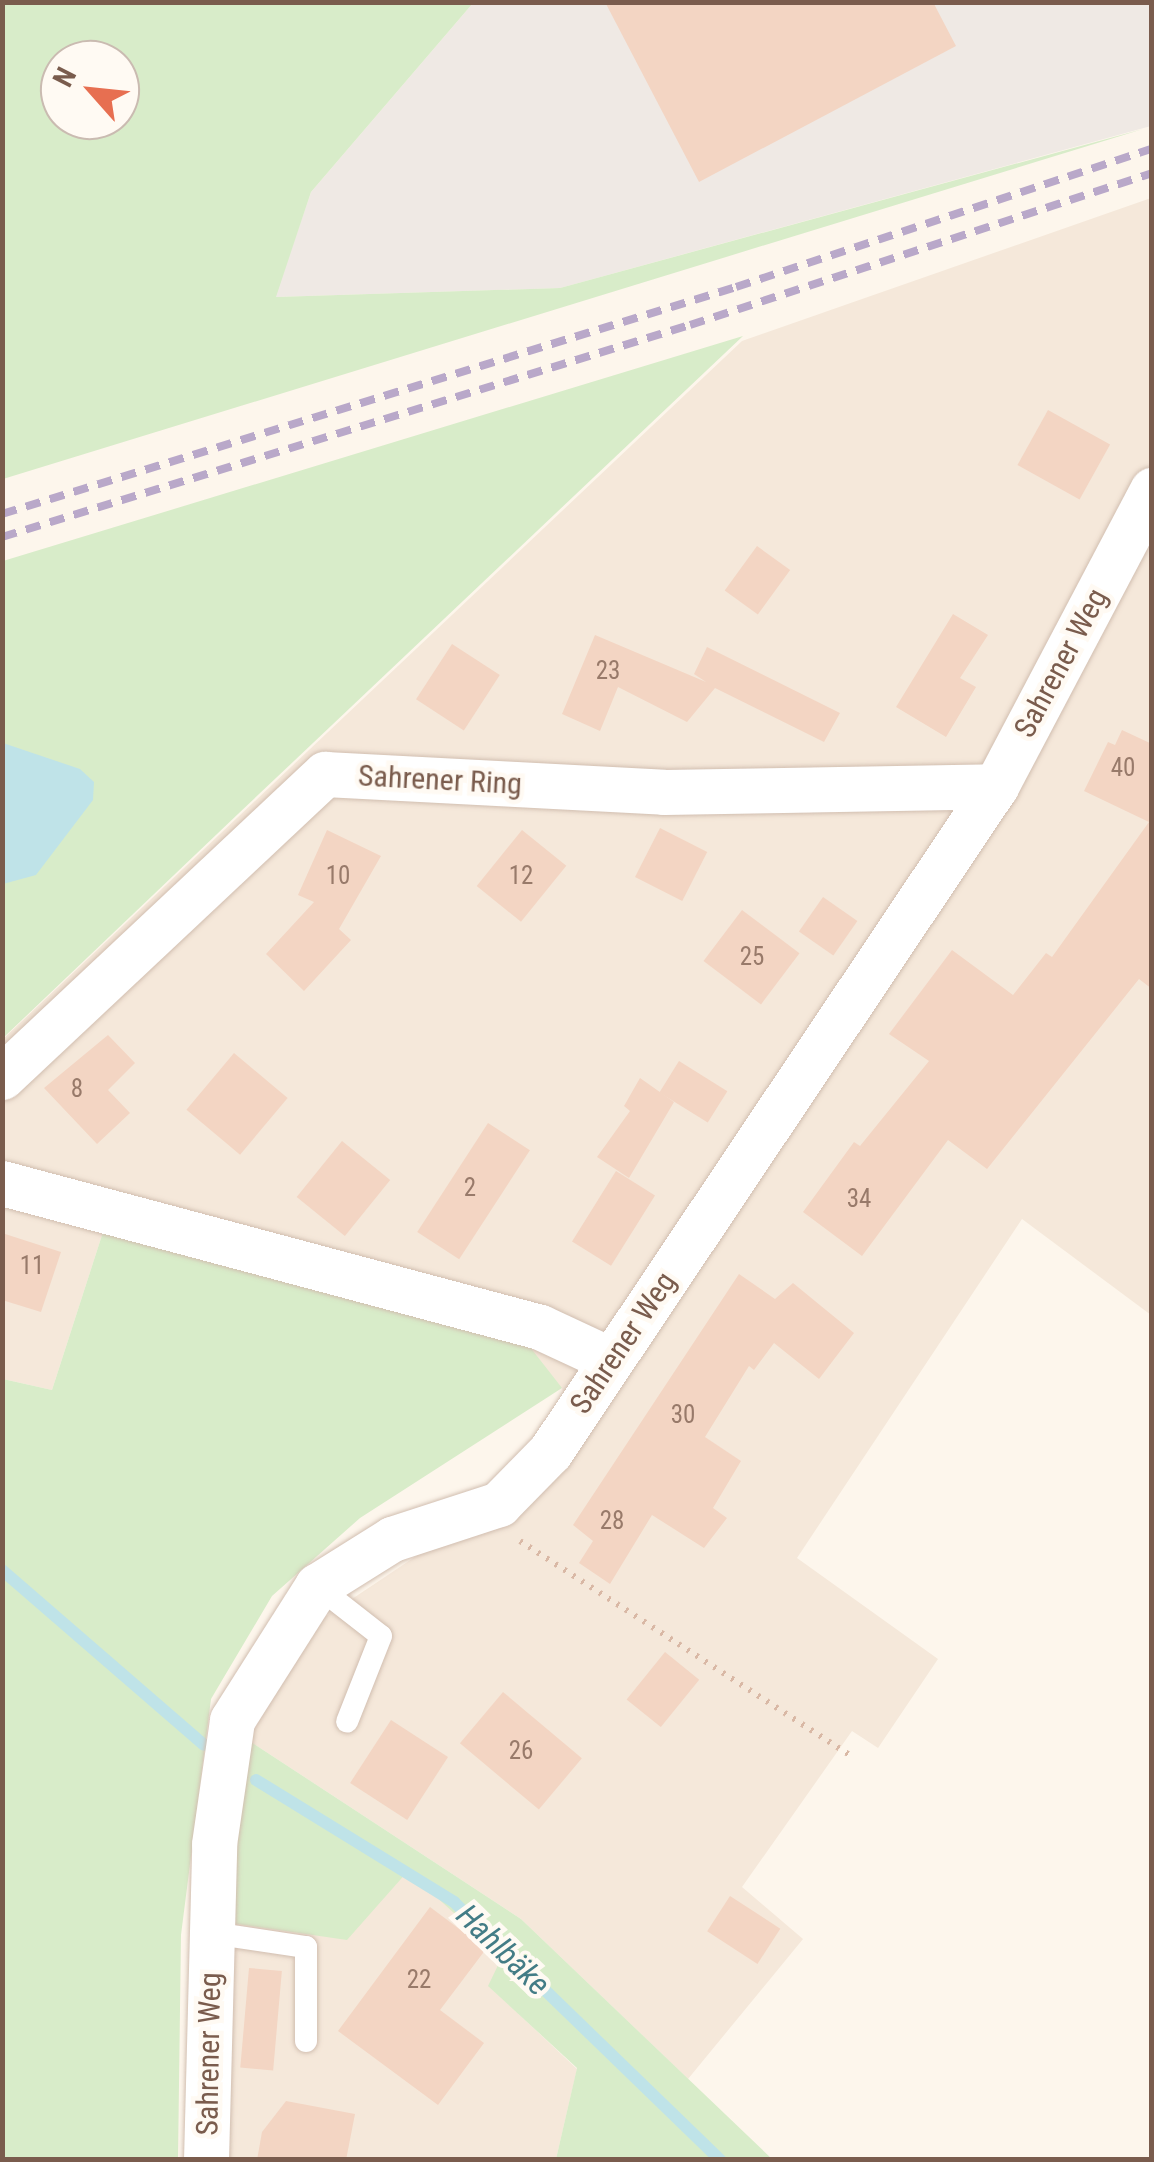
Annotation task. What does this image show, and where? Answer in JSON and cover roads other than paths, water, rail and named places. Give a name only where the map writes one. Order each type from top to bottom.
[{"type":"street","name":"Sahrener Weg","points":[[206,2160],[214,1844],[232,1720],[317,1586],[392,1538],[500,1504],[550,1452],[996,786],[1152,490]]},
{"type":"street","name":"Sahrener Ring","points":[[2,1077],[325,774],[664,792],[996,786]]},
{"type":"street","points":[[2,1183],[540,1327],[611,1360]]},
{"type":"lane","points":[[317,1586],[381,1636],[346,1722]]},
{"type":"lane","points":[[212,1933],[306,1947],[306,2041]]},
{"type":"water","points":[[3,743],[80,769],[94,782],[93,800],[36,875],[3,884]]},
{"type":"waterway","name":"Hahlbäke","points":[[2,1570],[204,1745]]},
{"type":"waterway","name":"Hahlbäke","points":[[256,1780],[454,1902],[720,2160]]},
{"type":"railway","points":[[2,514],[736,287],[1152,149]]},
{"type":"railway","points":[[2,537],[690,325],[1152,173]]}]
